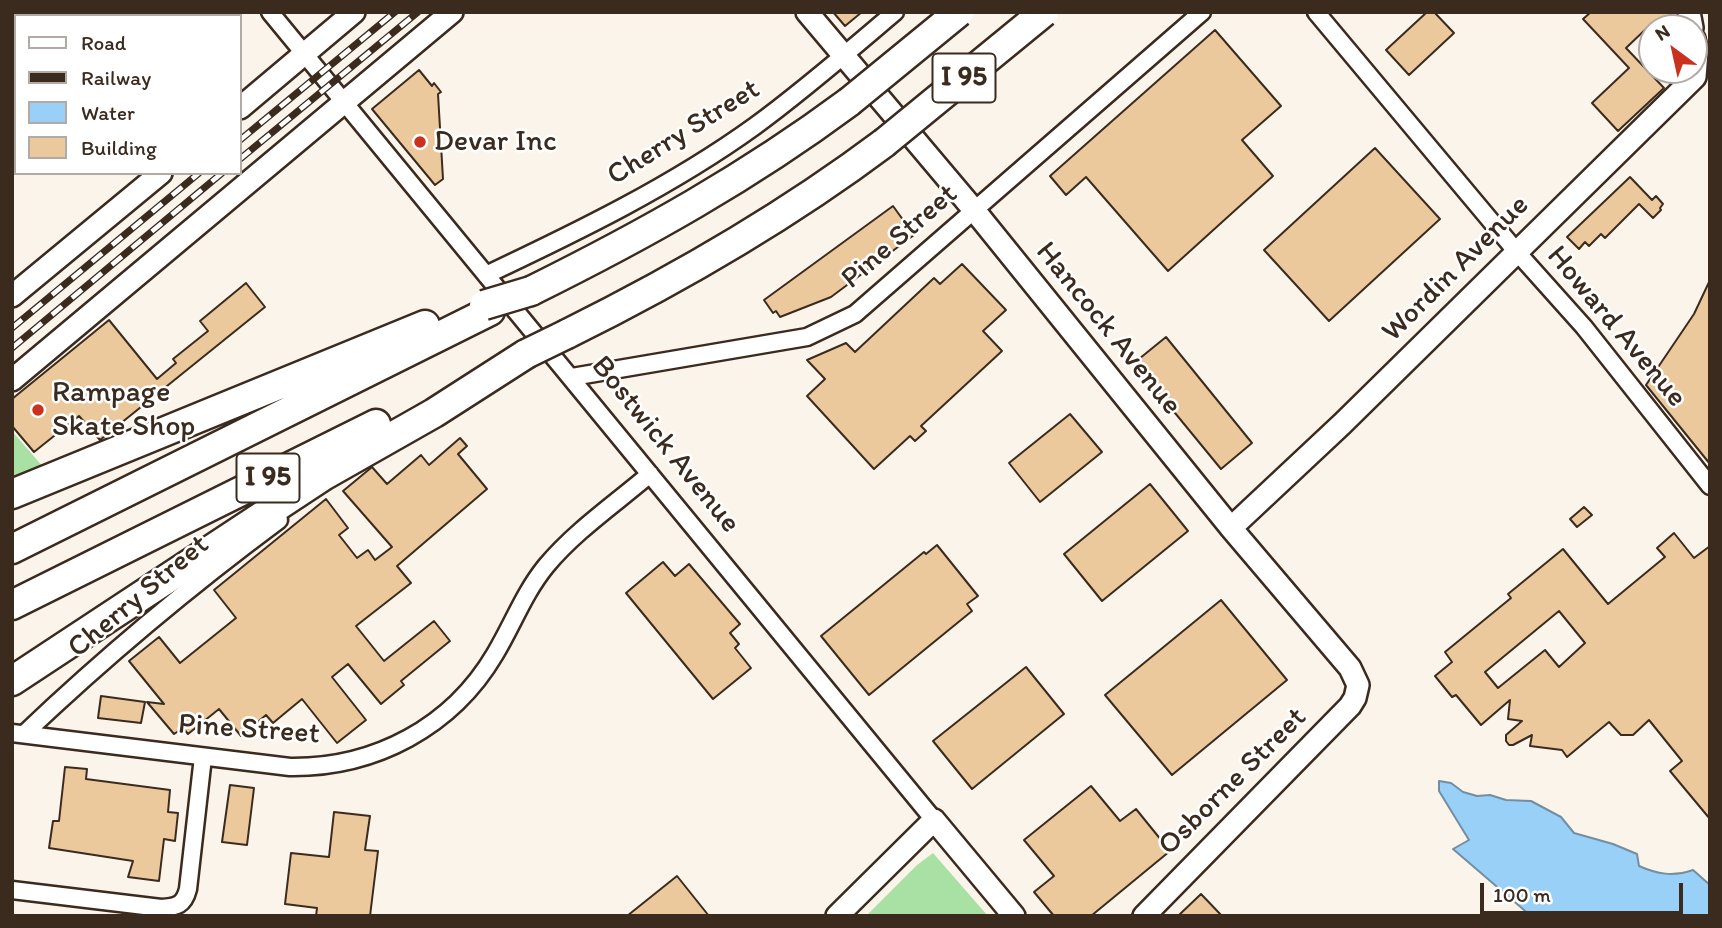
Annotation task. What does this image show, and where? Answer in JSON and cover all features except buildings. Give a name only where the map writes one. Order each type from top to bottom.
[{"type":"highway","name":"I 95","points":[[12,549],[487,308],[531,291],[701,202],[849,102],[959,12]]},
{"type":"highway","name":"I 95","points":[[12,605],[381,422],[526,354],[732,247],[816,193],[884,143],[1044,12]]},
{"type":"highway","points":[[12,494],[408,331],[487,308]]},
{"type":"highway","points":[[12,681],[323,476],[434,413],[526,354]]},
{"type":"street","name":"Bostwick Avenue","points":[[270,12],[1014,916]]},
{"type":"street","points":[[242,106],[354,12]]},
{"type":"street","points":[[12,380],[452,12]]},
{"type":"street","name":"Hancock Avenue","points":[[807,12],[974,210],[1231,528],[1350,667],[1357,685]]},
{"type":"street","name":"Cherry Street","points":[[486,275],[601,218],[753,127],[895,12]]},
{"type":"street","name":"Pine Street","points":[[572,377],[807,337],[855,314],[1202,12]]},
{"type":"street","name":"Howard Avenue","points":[[1316,12],[1516,251],[1584,327],[1710,486]]},
{"type":"street","name":"Wordin Avenue","points":[[1231,528],[1342,424],[1688,84]]},
{"type":"street","points":[[12,296],[159,175]]},
{"type":"street","name":"Pine Street","points":[[18,733],[290,767],[324,766],[373,755],[393,747],[438,720],[471,688],[495,653],[520,604],[547,566],[650,474]]},
{"type":"street","name":"Cherry Street","points":[[18,733],[171,605],[295,509]]},
{"type":"street","name":"Osborne Street","points":[[1144,916],[1350,706],[1355,698],[1357,685]]},
{"type":"street","points":[[12,890],[161,908],[176,907],[182,903],[188,889],[203,757]]},
{"type":"street","points":[[837,916],[934,820]]},
{"type":"green space","points":[[12,431],[44,468],[12,481]]},
{"type":"green space","points":[[933,853],[988,916],[866,916],[917,865]]},
{"type":"water","points":[[1439,781],[1451,783],[1463,792],[1477,796],[1490,795],[1506,800],[1531,801],[1561,817],[1574,833],[1637,854],[1639,866],[1646,869],[1672,874],[1693,870],[1710,885],[1710,916],[1531,916],[1453,849],[1469,840],[1439,791]]},
{"type":"railway","points":[[242,138],[395,12]]},
{"type":"railway","points":[[242,157],[418,12]]},
{"type":"railway","points":[[12,328],[197,175]]},
{"type":"railway","points":[[12,348],[220,175]]},
{"type":"place","name":"Devar Inc","points":[[420,142]]},
{"type":"place","name":"Rampage Skate Shop","points":[[38,410]]}]
